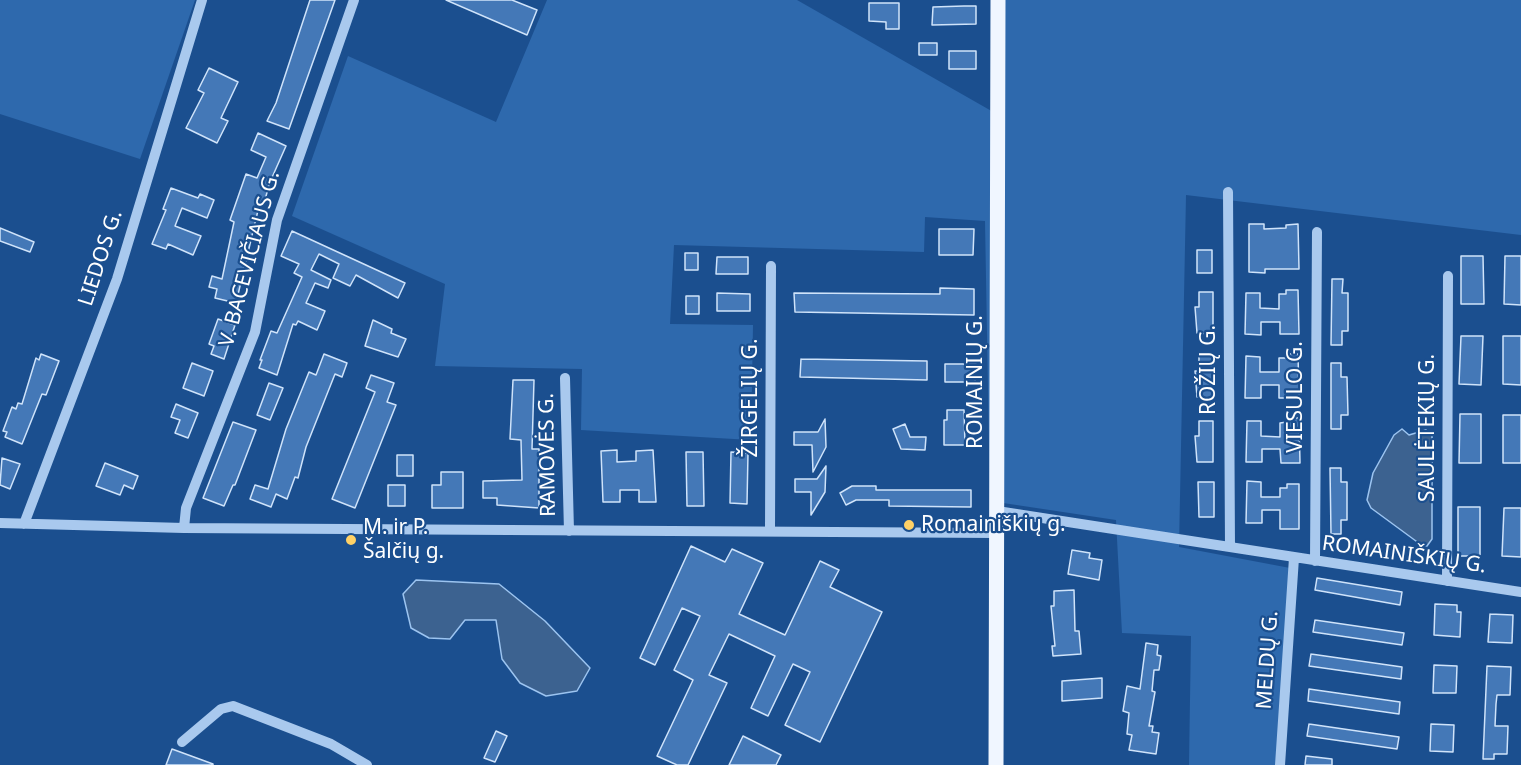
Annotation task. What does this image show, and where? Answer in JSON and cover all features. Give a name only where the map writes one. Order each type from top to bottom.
[{"type":"main road","name":"ROMAINIŲ G.","points":[[996,765],[998,0]]},
{"type":"street","name":"LIEDOS G.","points":[[24,524],[117,279],[202,0]]},
{"type":"street","name":"V. BACEVIČIAUS G.","points":[[184,528],[186,508],[255,332],[277,220],[354,0]]},
{"type":"street","name":"ROŽIŲ G.","points":[[1228,192],[1230,547]]},
{"type":"street","name":"VIESULO G.","points":[[1315,561],[1317,232]]},
{"type":"street","name":"ŽIRGELIŲ G.","points":[[770,530],[771,266]]},
{"type":"street","name":"SAULĖTEKIŲ G.","points":[[1447,581],[1448,276]]},
{"type":"street","name":"RAMOVĖS G.","points":[[565,378],[569,531]]},
{"type":"street","name":"ROMAINIŠKIŲ G.","points":[[997,511],[1521,592]]},
{"type":"street","points":[[0,523],[184,528],[996,533]]},
{"type":"street","name":"MELDŲ G.","points":[[1280,765],[1294,558]]},
{"type":"street","points":[[182,742],[220,709],[233,706],[331,744],[367,765]]},
{"type":"shaded area","points":[[0,0],[195,0],[140,159],[0,114]]},
{"type":"shaded area","points":[[547,0],[797,0],[995,113],[997,0],[1521,0],[1521,235],[1186,195],[1179,547],[1290,568],[1276,765],[1189,765],[1191,636],[1122,633],[1116,520],[990,501],[985,221],[925,217],[924,252],[674,245],[670,324],[753,325],[751,440],[581,430],[582,369],[435,366],[445,284],[292,216],[348,56],[496,122]]},
{"type":"shaded area","points":[[1402,429],[1409,435],[1426,430],[1432,436],[1432,539],[1427,546],[1420,544],[1371,508],[1367,500],[1373,473],[1394,435]]},
{"type":"shaded area","points":[[416,580],[499,584],[545,621],[590,668],[577,691],[546,696],[520,683],[502,659],[496,620],[465,620],[450,639],[429,638],[411,628],[403,594]]},
{"type":"building","points":[[310,0],[335,0],[289,129],[267,121],[276,103]]},
{"type":"building","points":[[446,0],[512,0],[537,10],[527,35]]},
{"type":"building","points":[[869,3],[899,3],[899,29],[886,29],[886,22],[869,21]]},
{"type":"building","points":[[976,6],[976,24],[932,25],[933,7]]},
{"type":"building","points":[[919,43],[937,43],[937,55],[919,55]]},
{"type":"building","points":[[949,51],[976,51],[976,69],[949,69]]},
{"type":"building","points":[[209,68],[238,82],[221,118],[228,121],[217,143],[186,128],[204,93],[198,90]]},
{"type":"building","points":[[258,133],[286,146],[270,182],[264,203],[260,202],[236,303],[215,298],[217,289],[209,287],[212,276],[222,279],[234,222],[230,220],[246,174],[257,178],[266,157],[251,150]]},
{"type":"building","points":[[171,188],[198,198],[200,194],[214,200],[207,218],[182,208],[175,226],[201,236],[193,255],[168,244],[166,249],[152,244],[166,210],[163,209]]},
{"type":"building","points":[[1249,224],[1264,224],[1264,229],[1286,228],[1286,225],[1298,224],[1299,269],[1265,269],[1265,273],[1249,272]]},
{"type":"building","points":[[0,228],[34,242],[30,252],[0,241]]},
{"type":"building","points":[[939,229],[974,229],[973,255],[939,255]]},
{"type":"building","points":[[292,231],[405,283],[398,298],[356,275],[350,286],[333,278],[339,264],[319,254],[311,270],[331,280],[328,288],[315,283],[306,303],[325,311],[317,330],[298,321],[296,325],[293,324],[277,375],[259,368],[271,331],[277,333],[302,277],[294,273],[299,264],[281,256]]},
{"type":"building","points":[[1197,250],[1212,250],[1212,273],[1197,273]]},
{"type":"building","points":[[685,253],[698,253],[698,270],[685,270]]},
{"type":"building","points":[[1461,256],[1483,256],[1484,304],[1461,304]]},
{"type":"building","points":[[1505,256],[1521,256],[1521,305],[1504,304]]},
{"type":"building","points":[[717,257],[748,257],[748,274],[716,274]]},
{"type":"building","points":[[1332,279],[1343,279],[1342,293],[1348,293],[1348,331],[1342,331],[1342,345],[1331,345]]},
{"type":"building","points":[[940,288],[974,289],[974,315],[795,312],[794,293],[940,294]]},
{"type":"building","points":[[1286,290],[1298,290],[1299,334],[1280,334],[1280,322],[1261,322],[1261,335],[1245,334],[1246,293],[1260,293],[1260,308],[1279,309],[1279,294],[1286,294]]},
{"type":"building","points":[[1199,292],[1213,292],[1213,334],[1197,333],[1195,307],[1199,307]]},
{"type":"building","points":[[717,293],[750,294],[750,311],[717,311]]},
{"type":"building","points":[[686,296],[699,296],[699,314],[686,314]]},
{"type":"building","points":[[218,319],[235,325],[224,359],[211,354],[214,346],[209,344]]},
{"type":"building","points":[[373,320],[392,329],[391,333],[406,339],[398,357],[365,346]]},
{"type":"building","points":[[1461,336],[1483,336],[1481,385],[1459,384]]},
{"type":"building","points":[[1503,336],[1521,336],[1521,385],[1503,384]]},
{"type":"building","points":[[41,354],[59,361],[46,395],[42,394],[22,444],[5,437],[7,432],[3,431],[12,407],[16,409],[18,403],[22,404],[36,358],[39,360]]},
{"type":"building","points":[[324,354],[347,363],[342,377],[335,374],[306,447],[298,478],[295,477],[287,499],[276,494],[271,507],[250,499],[255,485],[268,489],[286,429],[309,372],[316,375]]},
{"type":"building","points":[[1286,354],[1298,354],[1299,398],[1279,398],[1279,385],[1261,385],[1261,398],[1245,398],[1246,356],[1260,357],[1260,372],[1279,372],[1279,358],[1286,358]]},
{"type":"building","points":[[1199,356],[1213,356],[1213,398],[1197,397],[1195,371],[1199,371]]},
{"type":"building","points":[[801,359],[927,361],[927,380],[800,377]]},
{"type":"building","points":[[192,363],[213,371],[204,396],[183,388]]},
{"type":"building","points":[[1331,363],[1341,363],[1341,377],[1347,377],[1348,415],[1341,415],[1341,429],[1331,429]]},
{"type":"building","points":[[945,364],[976,364],[975,382],[945,382]]},
{"type":"building","points":[[371,375],[394,383],[387,402],[396,405],[355,508],[332,499],[375,392],[366,388]]},
{"type":"building","points":[[513,380],[534,380],[532,449],[539,449],[539,508],[497,505],[497,498],[483,498],[483,481],[522,480],[521,440],[510,439]]},
{"type":"building","points":[[269,383],[283,388],[270,420],[257,415]]},
{"type":"building","points":[[176,404],[198,413],[188,438],[175,433],[180,420],[171,417]]},
{"type":"building","points":[[947,410],[964,410],[965,445],[944,445],[944,420],[947,420]]},
{"type":"building","points":[[1460,414],[1481,414],[1481,463],[1459,463]]},
{"type":"building","points":[[1503,415],[1521,415],[1521,463],[1503,463]]},
{"type":"building","points":[[1287,418],[1299,418],[1300,463],[1281,463],[1280,449],[1262,449],[1262,462],[1246,462],[1247,421],[1261,421],[1261,436],[1280,437],[1280,423],[1287,422]]},
{"type":"building","points":[[825,419],[826,447],[813,472],[812,445],[794,445],[794,432],[818,432]]},
{"type":"building","points":[[1199,421],[1213,421],[1213,462],[1197,462],[1195,436],[1199,436]]},
{"type":"building","points":[[233,422],[256,430],[235,485],[224,506],[203,498]]},
{"type":"building","points":[[905,424],[910,437],[926,437],[925,450],[901,449],[893,429]]},
{"type":"building","points":[[617,450],[617,462],[636,461],[636,451],[653,450],[656,502],[639,502],[639,490],[620,490],[620,502],[603,502],[601,451]]},
{"type":"building","points":[[686,452],[703,452],[704,506],[687,506]]},
{"type":"building","points":[[731,452],[748,453],[747,504],[730,503]]},
{"type":"building","points":[[397,455],[413,455],[413,476],[397,476]]},
{"type":"building","points":[[2,458],[20,464],[10,489],[0,485]]},
{"type":"building","points":[[105,463],[138,476],[133,489],[124,485],[120,495],[96,486]]},
{"type":"building","points":[[826,466],[825,492],[811,515],[811,492],[795,492],[795,479],[817,479]]},
{"type":"building","points":[[1330,468],[1341,468],[1341,482],[1347,482],[1347,520],[1341,520],[1341,534],[1331,534]]},
{"type":"building","points":[[441,472],[463,472],[463,508],[432,508],[432,485],[441,485]]},
{"type":"building","points":[[1247,481],[1261,482],[1261,497],[1280,497],[1280,488],[1287,488],[1287,484],[1299,484],[1299,529],[1280,529],[1280,510],[1262,510],[1262,523],[1246,523]]},
{"type":"building","points":[[1198,482],[1214,482],[1214,517],[1199,517]]},
{"type":"building","points":[[388,485],[405,485],[405,506],[388,506]]},
{"type":"building","points":[[852,486],[876,486],[876,490],[971,490],[971,507],[889,506],[889,500],[856,500],[846,505],[840,493]]},
{"type":"building","points":[[1458,507],[1480,507],[1480,556],[1458,556]]},
{"type":"building","points":[[1504,508],[1521,508],[1521,557],[1502,556]]},
{"type":"building","points":[[691,546],[725,562],[732,549],[763,563],[739,614],[785,635],[820,561],[839,570],[830,587],[882,612],[820,742],[785,725],[810,672],[793,664],[768,716],[751,708],[775,656],[729,634],[709,675],[727,683],[688,765],[677,765],[657,756],[693,680],[674,670],[700,616],[682,608],[655,665],[640,658]]},
{"type":"building","points":[[1072,550],[1090,553],[1089,558],[1102,560],[1099,580],[1068,574]]},
{"type":"building","points":[[1317,578],[1402,592],[1400,605],[1315,590]]},
{"type":"building","points":[[1074,590],[1075,631],[1079,631],[1081,654],[1053,656],[1052,646],[1055,646],[1051,606],[1054,606],[1054,591]]},
{"type":"building","points":[[1435,604],[1457,605],[1457,612],[1461,612],[1460,637],[1434,635]]},
{"type":"building","points":[[1490,614],[1513,615],[1512,643],[1488,642]]},
{"type":"building","points":[[1315,620],[1404,633],[1402,645],[1313,632]]},
{"type":"building","points":[[1146,643],[1158,645],[1157,655],[1161,656],[1159,670],[1154,670],[1152,691],[1155,692],[1149,726],[1153,726],[1152,732],[1159,733],[1156,754],[1129,750],[1132,735],[1127,734],[1129,713],[1123,711],[1127,686],[1140,689]]},
{"type":"building","points":[[1311,654],[1402,667],[1401,679],[1309,666]]},
{"type":"building","points":[[1434,665],[1457,666],[1456,693],[1433,693]]},
{"type":"building","points":[[1487,666],[1511,667],[1510,695],[1497,695],[1496,704],[1495,726],[1508,726],[1507,754],[1494,754],[1494,759],[1483,759]]},
{"type":"building","points":[[1102,678],[1102,698],[1062,701],[1062,681]]},
{"type":"building","points":[[1309,689],[1400,702],[1399,714],[1308,701]]},
{"type":"building","points":[[1309,724],[1399,737],[1397,749],[1307,736]]},
{"type":"building","points":[[1431,724],[1454,725],[1453,752],[1430,751]]},
{"type":"building","points":[[496,731],[507,736],[495,762],[484,758]]},
{"type":"building","points":[[743,736],[781,755],[776,765],[729,765]]},
{"type":"building","points":[[172,749],[213,764],[213,765],[166,765]]},
{"type":"building","points":[[1306,756],[1332,759],[1332,765],[1305,765]]},
{"type":"place","name":"Romainiškių g.","points":[[909,525]]},
{"type":"place","name":"M. ir P. Šalčių g.","points":[[351,540]]}]
